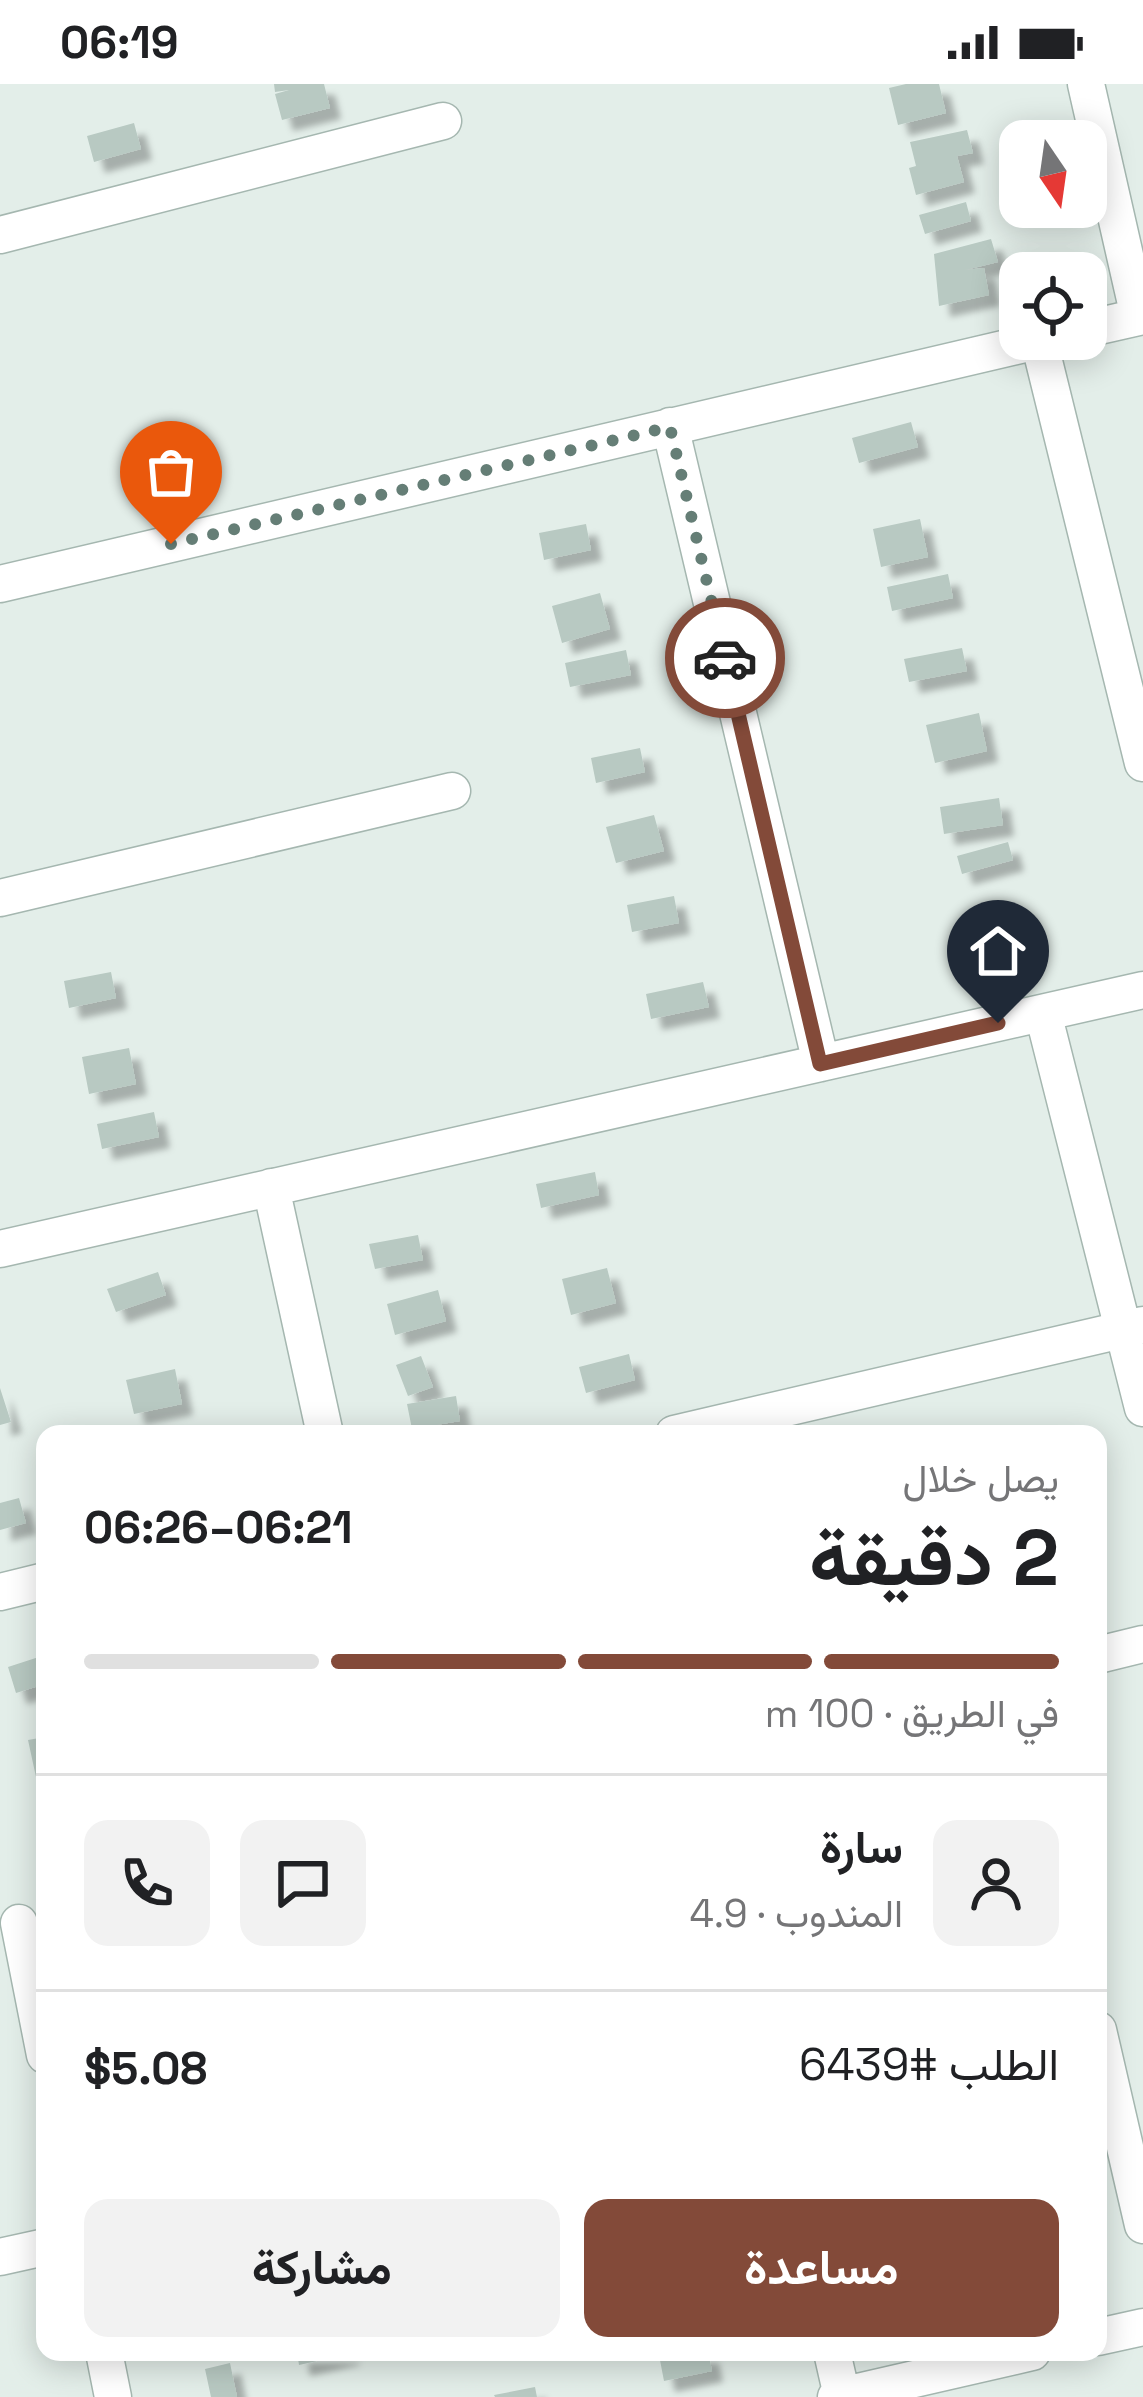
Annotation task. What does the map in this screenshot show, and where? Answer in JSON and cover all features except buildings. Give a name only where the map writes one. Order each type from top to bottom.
[{"type":"street","points":[[1086,84],[1141,316],[1107,324]]},
{"type":"street","points":[[0,235],[443,122]]},
{"type":"street","points":[[0,584],[999,350]]},
{"type":"street","points":[[1048,360],[1130,648],[1143,763]]},
{"type":"street","points":[[670,427],[820,1064]]},
{"type":"street","points":[[0,898],[452,791]]},
{"type":"street","points":[[0,1249],[1143,990]]},
{"type":"street","points":[[1043,1013],[1133,1328],[1143,1408]]},
{"type":"street","points":[[271,1187],[323,1425]]},
{"type":"street","points":[[713,1425],[1133,1328]]},
{"type":"street","points":[[0,1592],[36,1583]]},
{"type":"street","points":[[1107,1653],[1143,1644]]},
{"type":"street","points":[[21,1922],[36,2005]]},
{"type":"street","points":[[1107,2069],[1143,2225]]},
{"type":"street","points":[[0,2257],[36,2249]]},
{"type":"street","points":[[1107,2335],[1143,2327]]},
{"type":"street","points":[[106,2361],[113,2397]]},
{"type":"street","points":[[833,2361],[839,2396],[993,2361]]},
{"type":"way so far","points":[[171,544],[670,427],[725,658]]},
{"type":"route","points":[[725,658],[820,1064],[998,1023]]}]
